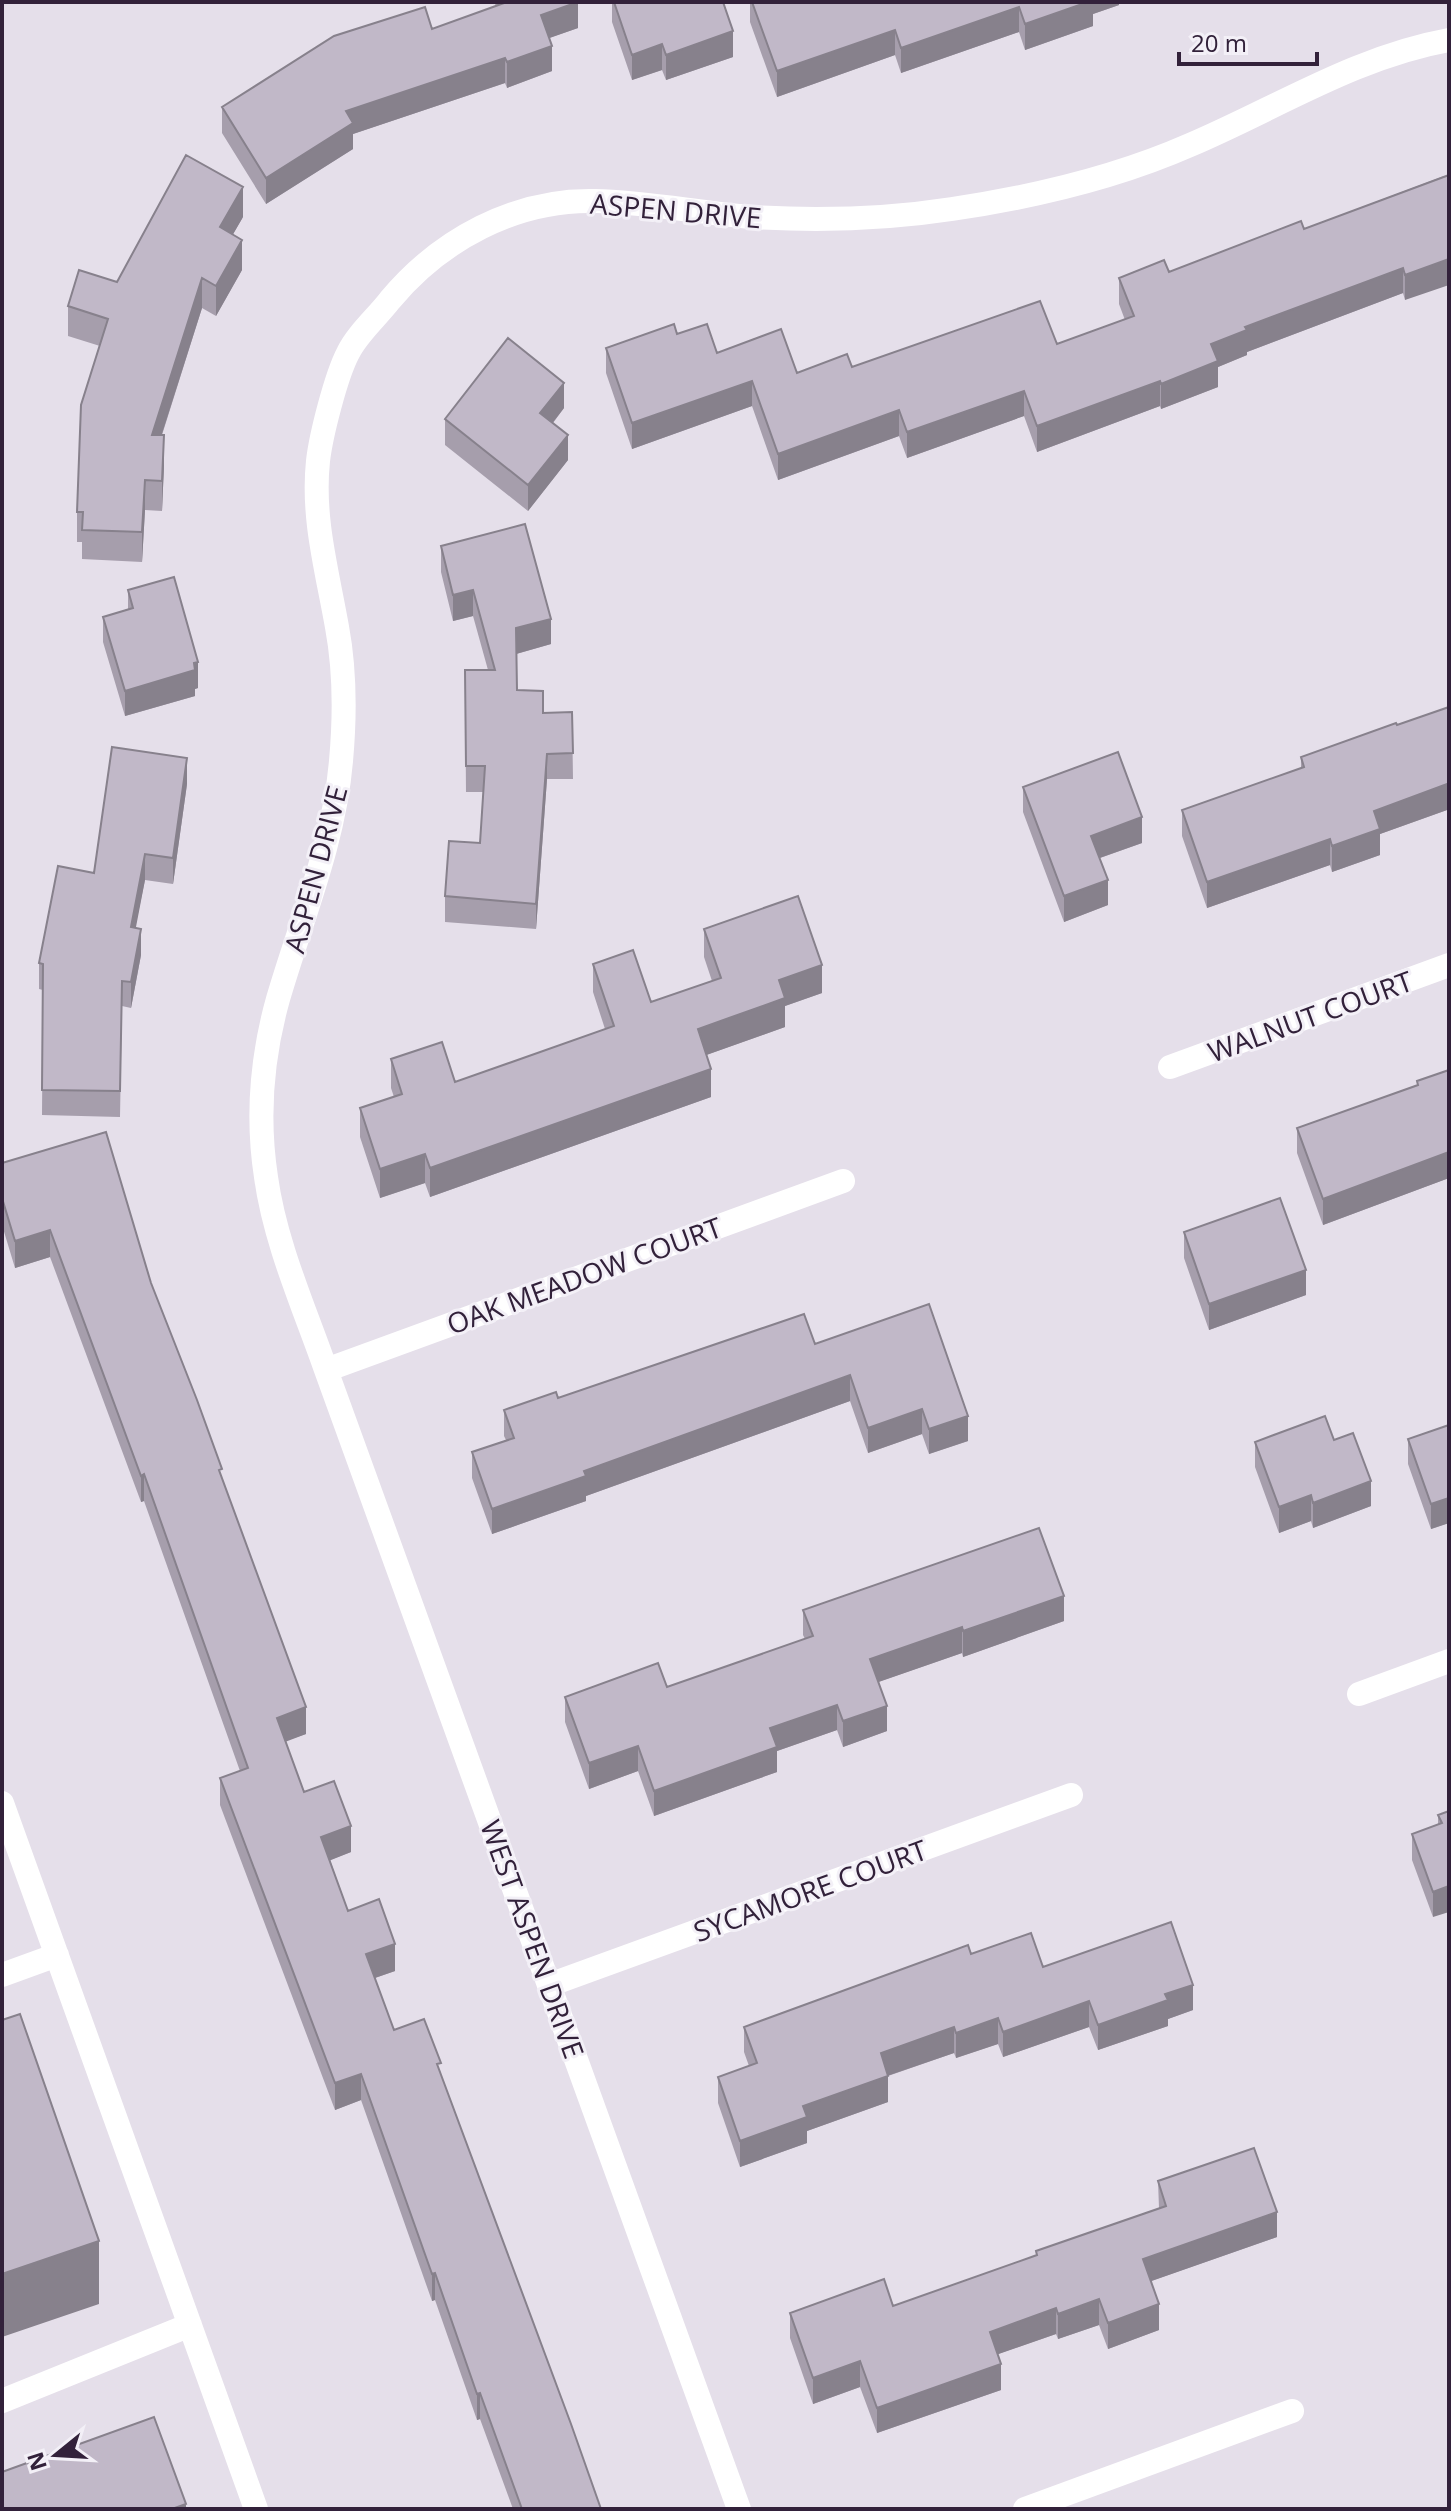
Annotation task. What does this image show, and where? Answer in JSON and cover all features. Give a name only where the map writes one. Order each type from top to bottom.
[{"type":"street","name":"ASPEN DRIVE","points":[[326,1370],[276,1228],[266,1177],[261,1116],[267,1047],[334,816],[342,760],[344,697],[338,633],[315,510],[318,456],[349,351],[407,280],[461,237],[491,222],[546,205],[587,200],[747,217],[819,220],[945,211],[1046,192],[1188,146],[1311,86],[1371,61],[1449,40]]},
{"type":"street","name":"WALNUT COURT","points":[[1170,1067],[1449,965]]},
{"type":"street","name":"OAK MEADOW COURT","points":[[326,1370],[843,1181]]},
{"type":"street","name":"WEST ASPEN DRIVE","points":[[326,1370],[739,2509]]},
{"type":"street","points":[[1359,1694],[1449,1661]]},
{"type":"street","name":"SYCAMORE COURT","points":[[549,1985],[1071,1795]]},
{"type":"street","points":[[2,1803],[256,2509]]},
{"type":"street","points":[[2,1975],[57,1955]]},
{"type":"street","points":[[2,2401],[190,2325]]},
{"type":"street","points":[[1025,2509],[1292,2411]]},
{"type":"building","points":[[503,2],[578,2],[541,15],[552,46],[507,62],[505,58],[346,111],[353,123],[266,178],[222,107],[334,36],[425,7],[432,29]]},
{"type":"building","points":[[614,2],[723,2],[733,31],[666,55],[662,44],[632,55]]},
{"type":"building","points":[[752,2],[1088,2],[1025,24],[1019,7],[901,48],[895,30],[777,71]]},
{"type":"building","points":[[186,155],[243,187],[220,227],[242,240],[216,286],[202,278],[152,435],[164,435],[162,481],[145,480],[142,532],[82,530],[83,512],[77,512],[81,405],[108,319],[68,306],[79,270],[117,282]]},
{"type":"building","points":[[1449,175],[1449,259],[1405,275],[1403,268],[1245,327],[1247,330],[1211,344],[1218,361],[1037,426],[1024,391],[907,432],[899,410],[778,454],[752,381],[632,423],[606,348],[674,324],[677,334],[707,324],[717,353],[781,329],[797,373],[847,354],[852,367],[1040,301],[1057,344],[1134,316],[1119,278],[1164,260],[1169,272],[1301,221],[1304,229]]},
{"type":"building","points":[[508,338],[564,383],[540,413],[568,435],[528,485],[445,419]]},
{"type":"building","points":[[525,524],[551,619],[516,628],[517,690],[543,691],[543,713],[572,712],[573,753],[547,754],[536,904],[445,896],[449,841],[480,843],[485,766],[466,766],[465,670],[495,670],[473,590],[453,595],[441,546]]},
{"type":"building","points":[[174,577],[198,662],[194,663],[195,670],[125,691],[103,617],[133,608],[128,590]]},
{"type":"building","points":[[1449,707],[1449,788],[1447,784],[1374,811],[1380,829],[1332,846],[1330,839],[1207,882],[1182,810],[1304,767],[1301,757]]},
{"type":"building","points":[[112,747],[187,758],[173,858],[145,854],[131,927],[141,929],[131,982],[122,981],[120,1091],[42,1090],[43,964],[39,963],[58,866],[94,873]]},
{"type":"building","points":[[1118,752],[1142,817],[1091,836],[1108,880],[1064,896],[1023,787]]},
{"type":"building","points":[[798,896],[822,965],[779,980],[785,998],[698,1029],[711,1069],[430,1168],[425,1154],[380,1169],[360,1108],[402,1094],[391,1059],[442,1042],[455,1082],[614,1026],[593,964],[633,950],[651,1002],[721,978],[704,929]]},
{"type":"building","points":[[1449,1070],[1449,1152],[1323,1199],[1297,1128],[1418,1085],[1417,1081]]},
{"type":"building","points":[[106,1132],[151,1283],[197,1400],[222,1469],[219,1470],[306,1707],[277,1718],[304,1792],[334,1781],[351,1826],[321,1837],[348,1911],[379,1899],[395,1944],[366,1954],[394,2030],[424,2019],[441,2063],[437,2064],[601,2509],[522,2509],[480,2393],[477,2394],[435,2273],[432,2274],[361,2074],[335,2083],[220,1778],[248,1768],[144,1474],[141,1476],[50,1230],[15,1241],[2,1198],[2,1163]]},
{"type":"building","points":[[1280,1198],[1306,1270],[1209,1304],[1184,1232]]},
{"type":"building","points":[[929,1304],[968,1416],[929,1429],[922,1409],[868,1428],[850,1375],[584,1471],[586,1476],[492,1509],[472,1452],[514,1438],[504,1410],[556,1392],[558,1398],[804,1314],[815,1344]]},
{"type":"building","points":[[1325,1416],[1334,1440],[1353,1433],[1371,1481],[1313,1503],[1311,1495],[1279,1507],[1255,1442]]},
{"type":"building","points":[[1449,1425],[1449,1498],[1431,1504],[1408,1439]]},
{"type":"building","points":[[1039,1528],[1064,1596],[870,1659],[887,1706],[843,1721],[837,1705],[770,1728],[777,1747],[654,1791],[638,1746],[589,1763],[565,1697],[658,1663],[667,1687],[813,1636],[803,1610]]},
{"type":"building","points":[[1449,1811],[1449,1886],[1433,1892],[1412,1834],[1442,1823],[1438,1815]]},
{"type":"building","points":[[1171,1922],[1193,1985],[1165,1994],[1168,2000],[1098,2025],[1089,2001],[1003,2032],[998,2018],[956,2033],[954,2027],[881,2053],[888,2076],[803,2106],[807,2117],[740,2141],[718,2077],[757,2063],[744,2027],[968,1945],[971,1954],[1031,1933],[1043,1967]]},
{"type":"building","points":[[20,2014],[99,2241],[2,2274],[2,2020]]},
{"type":"building","points":[[1254,2148],[1277,2212],[1143,2259],[1159,2304],[1108,2323],[1099,2299],[1058,2314],[1056,2308],[990,2332],[1001,2364],[877,2408],[860,2361],[813,2378],[790,2313],[884,2279],[893,2306],[1037,2255],[1036,2251],[1166,2206],[1158,2181]]},
{"type":"building","points":[[154,2417],[186,2504],[172,2509],[2,2509],[2,2472]]}]
